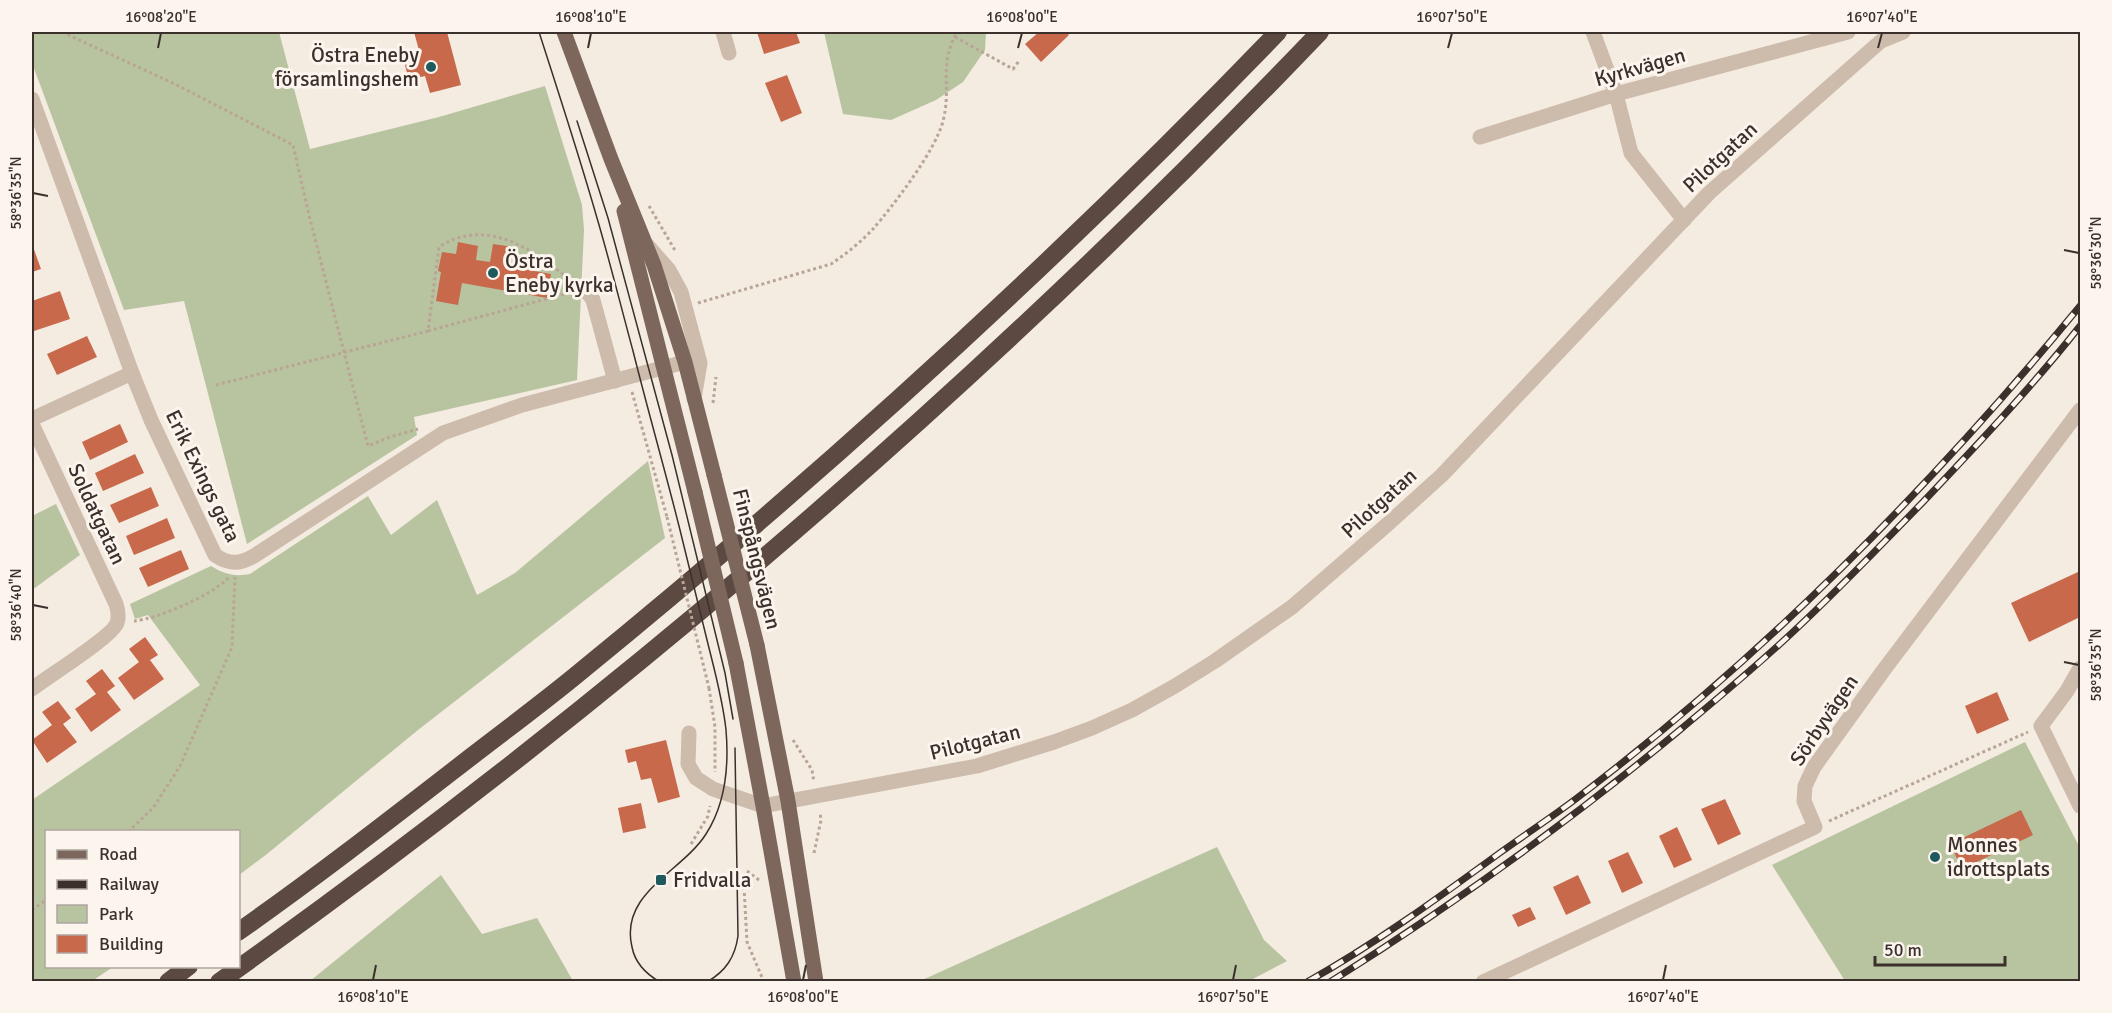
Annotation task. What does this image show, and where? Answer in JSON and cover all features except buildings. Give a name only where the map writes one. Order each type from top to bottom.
[{"type":"highway","points":[[240,931],[308,882],[579,674],[791,495],[988,318],[1211,101],[1278,32]]},
{"type":"highway","points":[[240,966],[328,904],[593,700],[816,514],[1017,332],[1232,124],[1320,32]]},
{"type":"highway","points":[[168,981],[186,968]]},
{"type":"highway","points":[[219,981],[237,968]]},
{"type":"main road","name":"Finspångsvägen","points":[[564,32],[611,159],[654,265],[685,362],[757,645],[788,801],[816,981]]},
{"type":"main road","name":"Finspångsvägen","points":[[611,159],[736,663],[794,981]]},
{"type":"street","points":[[723,32],[729,53]]},
{"type":"street","points":[[1593,32],[1616,94],[1631,153],[1684,220]]},
{"type":"street","name":"Kyrkvägen","points":[[1480,137],[1616,94],[1848,32]]},
{"type":"street","name":"Pilotgatan","points":[[763,806],[977,766],[1054,742],[1132,710],[1215,661],[1292,607],[1381,531],[1442,475],[1709,193],[1879,36],[1903,32]]},
{"type":"street","name":"Erik Exings gata","points":[[32,99],[132,373],[215,555],[221,559],[235,563],[243,562],[254,556],[443,433],[522,405],[685,362]]},
{"type":"street","points":[[645,243],[669,270],[681,292],[700,363],[694,399]]},
{"type":"street","points":[[582,290],[593,300],[622,379]]},
{"type":"street","points":[[32,419],[132,373]]},
{"type":"street","name":"Sörbyvägen","points":[[1815,827],[1804,801],[1805,786],[1814,767],[2080,410]]},
{"type":"street","name":"Soldatgatan","points":[[32,424],[116,604],[117,622]]},
{"type":"street","points":[[32,689],[105,637],[117,622]]},
{"type":"street","points":[[2080,668],[2074,692],[2041,726],[2080,806]]},
{"type":"street","points":[[689,733],[688,764],[696,778],[714,789],[763,806]]},
{"type":"street","points":[[1483,981],[1815,827]]},
{"type":"path","points":[[62,32],[177,86],[293,145],[368,446],[416,429],[427,428],[443,433]]},
{"type":"path","points":[[685,307],[831,264],[844,256],[873,229],[915,173],[939,134],[946,105],[946,57],[957,32]]},
{"type":"path","points":[[954,37],[1013,69],[1019,61]]},
{"type":"path","points":[[428,331],[439,248],[450,240],[463,236],[514,241],[540,256],[582,290]]},
{"type":"path","points":[[216,385],[582,290]]},
{"type":"path","points":[[622,379],[667,517],[709,688]]},
{"type":"path","points":[[117,622],[142,620],[163,614],[208,593],[227,580],[235,563]]},
{"type":"path","points":[[129,830],[153,808],[180,766],[232,647],[235,563]]},
{"type":"path","points":[[1815,827],[2041,726]]},
{"type":"path","points":[[744,887],[747,942],[764,981]]},
{"type":"path","points":[[32,910],[45,901]]},
{"type":"green space","points":[[32,32],[279,32],[310,149],[439,117],[545,86],[582,205],[584,230],[577,380],[414,417],[417,435],[247,544],[184,301],[124,310],[32,63]]},
{"type":"green space","points":[[824,32],[986,32],[985,50],[963,82],[936,100],[891,120],[843,114]]},
{"type":"green space","points":[[648,461],[665,538],[418,730],[240,874],[240,830],[45,830],[45,968],[112,968],[92,981],[32,981],[32,800],[200,685],[148,615],[135,619],[130,604],[211,566],[229,574],[250,574],[368,496],[391,535],[437,500],[477,595],[515,573]]},
{"type":"green space","points":[[56,504],[80,555],[32,590],[32,516]]},
{"type":"green space","name":"Monnes idrottsplats","points":[[2025,742],[2080,848],[2080,981],[1845,981],[1772,865]]},
{"type":"green space","points":[[1217,847],[1264,940],[1287,961],[1249,981],[920,981]]},
{"type":"green space","points":[[441,875],[482,934],[537,918],[573,981],[310,981]]},
{"type":"tram line","points":[[539,32],[611,268],[680,530],[725,719],[727,743],[725,784],[713,822],[695,848],[643,898],[630,928],[632,947],[638,963],[660,982]]},
{"type":"tram line","points":[[577,121],[608,218],[672,455],[725,673],[733,719]]},
{"type":"tram line","points":[[707,982],[728,963],[735,951],[738,936],[735,748]]},
{"type":"railway","points":[[1307,982],[1406,920],[1568,805],[1714,687],[1843,566],[1905,503],[2024,373],[2080,306]]},
{"type":"railway","points":[[1330,982],[1466,893],[1553,830],[1681,729],[1753,668],[1828,599],[1923,502],[2023,394],[2080,326]]},
{"type":"place","name":"Östra Eneby församlingshem","points":[[431,67]]},
{"type":"place","name":"Östra Eneby kyrka","points":[[493,273]]},
{"type":"place","name":"Monnes idrottsplats","points":[[1935,857]]},
{"type":"place","name":"Fridvalla","points":[[661,880]]}]
